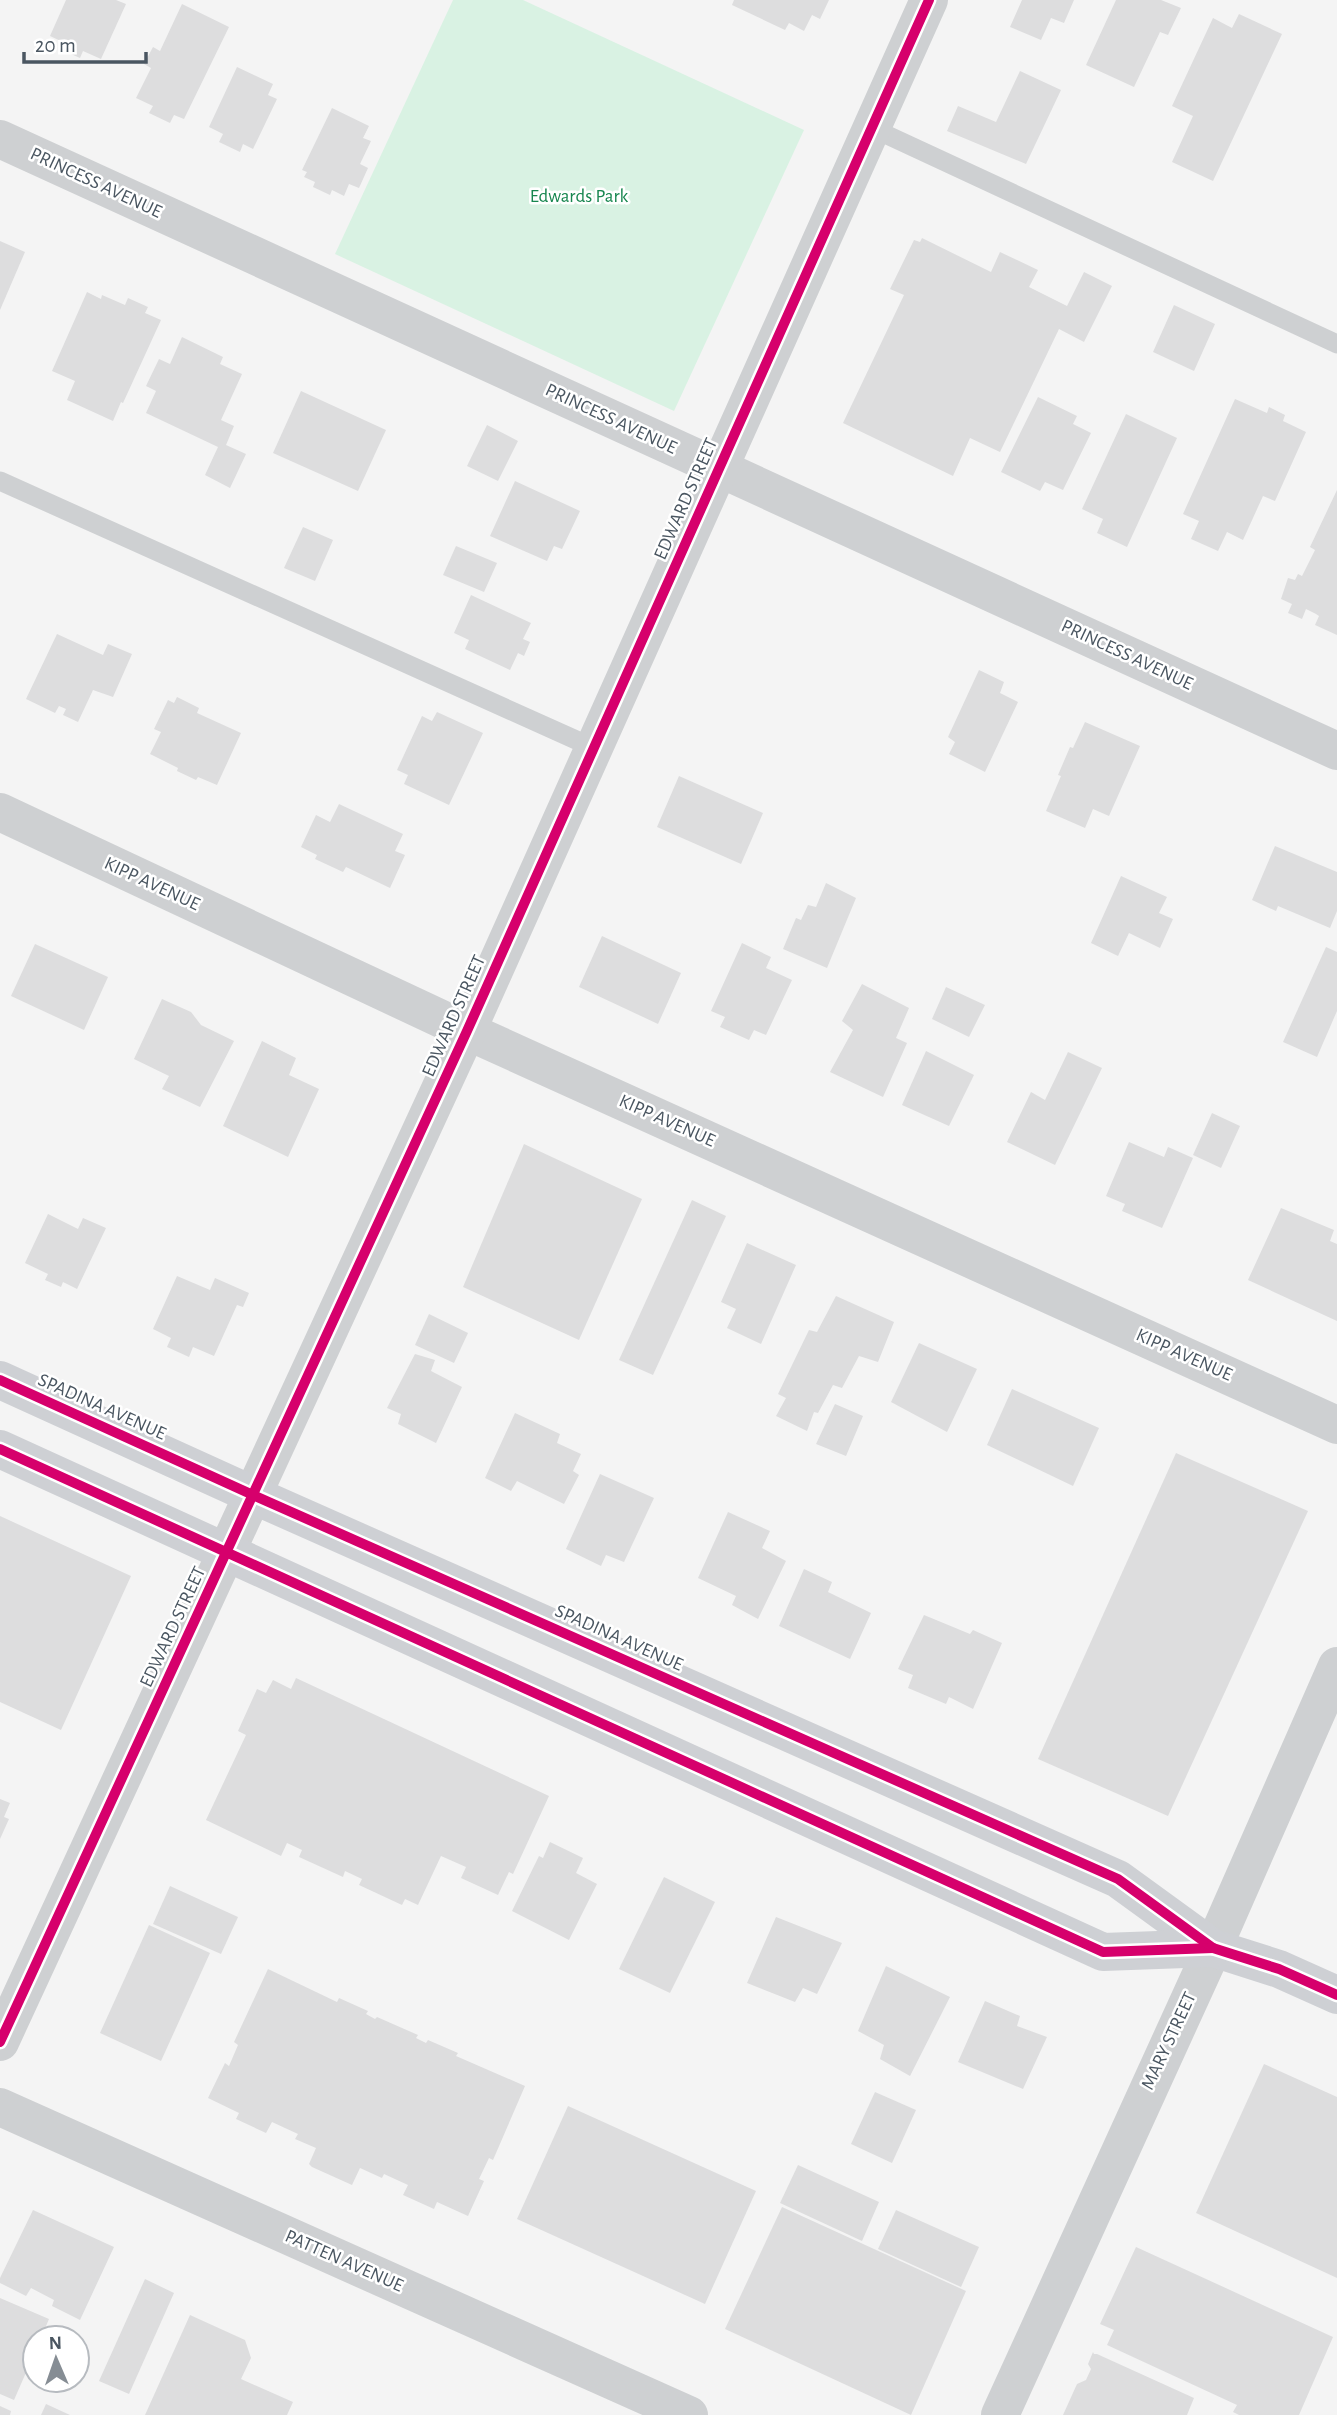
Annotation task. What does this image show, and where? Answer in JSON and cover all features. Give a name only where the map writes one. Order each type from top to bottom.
[{"type":"street","name":"EDWARD STREET","points":[[0,2042],[467,1031],[929,0]]},
{"type":"street","name":"PRINCESS AVENUE","points":[[0,139],[1337,751]]},
{"type":"street","name":"KIPP AVENUE","points":[[0,813],[467,1031],[1337,1424]]},
{"type":"street","name":"SPADINA AVENUE","points":[[0,1380],[1118,1879],[1213,1948],[1279,1969],[1337,1995]]},
{"type":"street","name":"SPADINA AVENUE","points":[[0,1449],[1103,1952],[1213,1948]]},
{"type":"street","name":"MARY STREET","points":[[1000,2415],[1213,1948],[1337,1666]]},
{"type":"street","name":"PATTEN AVENUE","points":[[0,2107],[689,2415]]},
{"type":"lane","points":[[872,128],[1337,344]]},
{"type":"lane","points":[[0,481],[594,748]]},
{"type":"green space","name":"Edwards Park","points":[[453,0],[523,0],[804,130],[674,411],[335,254]]},
{"type":"building","points":[[66,0],[116,0],[126,4],[101,59],[83,51],[80,58],[62,50],[65,43],[50,36]]},
{"type":"building","points":[[734,0],[829,0],[820,19],[812,15],[804,31],[789,23],[785,30],[732,5]]},
{"type":"building","points":[[1022,0],[1074,0],[1064,23],[1051,18],[1041,40],[1010,27]]},
{"type":"building","points":[[1116,0],[1161,0],[1181,8],[1168,35],[1160,32],[1134,87],[1086,65]]},
{"type":"building","points":[[182,4],[229,27],[184,119],[174,115],[170,123],[149,113],[153,106],[136,98],[151,68],[144,64],[153,47],[160,51]]},
{"type":"building","points":[[1239,14],[1282,34],[1213,181],[1172,162],[1193,116],[1172,106],[1213,18],[1232,28]]},
{"type":"building","points":[[237,67],[273,84],[268,95],[277,99],[253,149],[243,144],[240,152],[219,142],[223,134],[209,127]]},
{"type":"building","points":[[1020,71],[1061,90],[1026,164],[947,131],[958,106],[996,122]]},
{"type":"building","points":[[332,108],[369,126],[363,138],[371,141],[360,164],[368,168],[359,188],[349,184],[344,196],[332,190],[330,195],[313,187],[315,182],[304,177],[307,172],[302,170]]},
{"type":"building","points":[[922,238],[991,272],[1000,252],[1038,270],[1029,287],[1067,306],[1084,272],[1112,286],[1084,342],[1059,329],[1000,452],[970,438],[953,476],[843,423],[904,295],[890,289],[914,240],[920,242]]},
{"type":"building","points":[[0,241],[25,252],[0,310]]},
{"type":"building","points":[[87,292],[125,305],[128,298],[148,307],[145,313],[161,320],[113,421],[67,400],[75,381],[52,371]]},
{"type":"building","points":[[1174,305],[1215,324],[1194,371],[1153,352]]},
{"type":"building","points":[[182,337],[223,357],[220,364],[242,374],[221,420],[234,426],[226,445],[246,454],[230,488],[205,475],[218,447],[146,413],[156,391],[146,386],[159,359],[170,364]]},
{"type":"building","points":[[301,391],[386,430],[358,491],[273,453]]},
{"type":"building","points":[[1038,397],[1077,416],[1073,424],[1091,433],[1063,490],[1045,482],[1040,491],[1001,472]]},
{"type":"building","points":[[1235,399],[1267,413],[1269,407],[1285,415],[1283,421],[1306,432],[1275,501],[1263,496],[1243,540],[1227,532],[1218,551],[1191,539],[1199,521],[1183,514]]},
{"type":"building","points":[[1126,414],[1177,438],[1127,547],[1097,533],[1103,519],[1082,509]]},
{"type":"building","points":[[487,425],[518,441],[498,481],[467,466]]},
{"type":"building","points":[[515,481],[580,511],[562,549],[554,546],[547,561],[490,536]]},
{"type":"building","points":[[1337,490],[1337,635],[1315,625],[1319,616],[1306,609],[1302,619],[1288,613],[1292,604],[1281,599],[1288,578],[1295,580],[1298,574],[1302,576],[1315,550],[1310,547]]},
{"type":"building","points":[[303,527],[333,540],[315,581],[284,568]]},
{"type":"building","points":[[456,546],[497,563],[484,592],[443,575]]},
{"type":"building","points":[[471,595],[531,623],[523,639],[530,642],[524,656],[518,653],[510,670],[465,649],[469,640],[454,633]]},
{"type":"building","points":[[57,634],[103,655],[108,644],[132,654],[113,697],[93,690],[78,722],[63,715],[66,709],[59,706],[55,713],[26,699]]},
{"type":"building","points":[[979,670],[1004,682],[1000,693],[1018,702],[985,772],[949,754],[955,742],[948,737]]},
{"type":"building","points":[[177,697],[199,708],[197,713],[241,733],[217,785],[198,777],[196,780],[150,754],[161,732],[154,729],[168,700],[174,703]]},
{"type":"building","points":[[437,712],[483,733],[449,805],[404,784],[408,775],[397,770],[422,716],[432,721]]},
{"type":"building","points":[[1085,722],[1140,746],[1109,816],[1093,809],[1085,828],[1046,811],[1070,747],[1073,748]]},
{"type":"building","points":[[679,776],[763,813],[741,864],[657,827]]},
{"type":"building","points":[[339,804],[403,834],[395,851],[405,855],[390,888],[346,867],[343,872],[315,859],[317,855],[301,847],[316,815],[330,822]]},
{"type":"building","points":[[1275,846],[1337,872],[1337,911],[1330,928],[1278,906],[1276,911],[1252,900]]},
{"type":"building","points":[[1121,876],[1167,897],[1159,913],[1173,919],[1160,948],[1129,933],[1118,956],[1091,943]]},
{"type":"building","points":[[826,883],[856,898],[827,968],[783,949],[796,918],[801,920],[808,905],[816,907]]},
{"type":"building","points":[[602,936],[681,973],[658,1024],[579,987]]},
{"type":"building","points":[[742,943],[771,957],[766,968],[792,980],[766,1035],[754,1030],[749,1040],[720,1027],[725,1017],[711,1011]]},
{"type":"building","points":[[35,944],[108,977],[84,1030],[11,996]]},
{"type":"building","points":[[1326,947],[1337,952],[1337,1011],[1317,1057],[1283,1042]]},
{"type":"building","points":[[862,984],[909,1008],[896,1038],[907,1043],[883,1097],[830,1072],[853,1030],[842,1021]]},
{"type":"building","points":[[946,987],[985,1005],[969,1037],[932,1019]]},
{"type":"building","points":[[162,999],[191,1012],[201,1025],[234,1041],[200,1107],[162,1089],[169,1076],[134,1059]]},
{"type":"building","points":[[262,1041],[296,1058],[289,1075],[319,1089],[288,1157],[223,1126]]},
{"type":"building","points":[[926,1051],[974,1075],[949,1126],[902,1105]]},
{"type":"building","points":[[1068,1052],[1102,1068],[1055,1165],[1007,1142],[1031,1092],[1045,1100]]},
{"type":"building","points":[[1212,1113],[1240,1126],[1221,1168],[1193,1155]]},
{"type":"building","points":[[1129,1142],[1164,1157],[1168,1147],[1193,1158],[1162,1228],[1122,1211],[1125,1204],[1106,1196]]},
{"type":"building","points":[[524,1144],[642,1199],[579,1340],[463,1287]]},
{"type":"building","points":[[692,1200],[726,1216],[653,1375],[619,1360]]},
{"type":"building","points":[[1281,1208],[1334,1230],[1330,1241],[1337,1244],[1337,1321],[1248,1280]]},
{"type":"building","points":[[48,1214],[78,1229],[83,1218],[106,1228],[77,1289],[63,1282],[61,1287],[45,1280],[48,1274],[25,1263]]},
{"type":"building","points":[[747,1243],[796,1265],[761,1344],[727,1328],[736,1309],[721,1302]]},
{"type":"building","points":[[177,1276],[210,1290],[215,1278],[249,1293],[243,1307],[237,1305],[214,1356],[193,1347],[189,1357],[167,1347],[171,1338],[153,1329]]},
{"type":"building","points":[[836,1296],[894,1322],[878,1362],[859,1356],[842,1388],[833,1385],[818,1413],[814,1412],[807,1431],[776,1416],[786,1398],[778,1394],[809,1330],[817,1332]]},
{"type":"building","points":[[429,1314],[468,1333],[454,1363],[415,1345]]},
{"type":"building","points":[[919,1343],[977,1369],[947,1432],[891,1402]]},
{"type":"building","points":[[415,1354],[435,1360],[431,1371],[462,1387],[436,1443],[398,1424],[401,1414],[387,1408]]},
{"type":"building","points":[[1012,1389],[1099,1428],[1073,1486],[987,1445]]},
{"type":"building","points":[[835,1404],[863,1416],[846,1456],[816,1444]]},
{"type":"building","points":[[515,1413],[560,1434],[557,1443],[581,1454],[573,1471],[579,1475],[564,1504],[517,1481],[511,1491],[485,1478]]},
{"type":"building","points":[[1176,1453],[1308,1511],[1168,1816],[1038,1759]]},
{"type":"building","points":[[600,1474],[654,1498],[624,1562],[606,1555],[601,1566],[566,1549]]},
{"type":"building","points":[[728,1512],[770,1531],[762,1548],[786,1561],[758,1619],[732,1605],[736,1596],[698,1578]]},
{"type":"building","points":[[0,1516],[131,1576],[61,1730],[0,1702]]},
{"type":"building","points":[[804,1569],[832,1582],[828,1592],[871,1613],[850,1659],[779,1626]]},
{"type":"building","points":[[924,1615],[970,1634],[973,1630],[1002,1643],[973,1709],[949,1697],[946,1704],[908,1688],[913,1675],[898,1669]]},
{"type":"building","points":[[296,1678],[549,1796],[513,1874],[509,1872],[498,1895],[461,1878],[466,1867],[441,1856],[418,1905],[405,1899],[402,1905],[359,1885],[362,1879],[345,1871],[343,1877],[299,1857],[302,1850],[287,1843],[281,1856],[206,1820],[246,1735],[238,1731],[257,1689],[266,1693],[273,1680],[291,1689]]},
{"type":"building","points":[[0,1799],[10,1803],[4,1817],[9,1819],[0,1839]]},
{"type":"building","points":[[550,1842],[583,1858],[576,1873],[597,1884],[569,1940],[512,1911],[539,1856],[543,1858]]},
{"type":"building","points":[[664,1877],[715,1902],[670,1993],[619,1969]]},
{"type":"building","points":[[170,1886],[238,1917],[221,1954],[153,1924]]},
{"type":"building","points":[[776,1917],[842,1943],[817,1994],[803,1988],[795,2002],[747,1983]]},
{"type":"building","points":[[149,1925],[210,1953],[161,2061],[100,2033]]},
{"type":"building","points":[[886,1966],[950,1997],[910,2076],[880,2059],[884,2045],[858,2031]]},
{"type":"building","points":[[268,1969],[337,2002],[339,1998],[368,2011],[366,2014],[375,2019],[377,2017],[418,2035],[416,2038],[426,2043],[428,2040],[458,2053],[456,2056],[525,2086],[493,2160],[489,2158],[479,2179],[484,2181],[468,2216],[437,2202],[434,2209],[403,2195],[408,2185],[384,2174],[382,2178],[360,2168],[352,2185],[312,2167],[309,2164],[316,2148],[295,2139],[298,2134],[272,2122],[266,2133],[236,2119],[239,2113],[208,2098],[225,2063],[229,2066],[238,2045],[234,2042]]},
{"type":"building","points":[[985,2001],[1020,2016],[1017,2026],[1047,2037],[1023,2089],[958,2062]]},
{"type":"building","points":[[1264,2064],[1337,2097],[1337,2278],[1196,2213]]},
{"type":"building","points":[[875,2092],[916,2110],[892,2163],[851,2144]]},
{"type":"building","points":[[568,2106],[756,2191],[705,2304],[517,2219]]},
{"type":"building","points":[[798,2165],[879,2202],[862,2241],[780,2203]]},
{"type":"building","points":[[782,2207],[966,2291],[911,2415],[725,2329]]},
{"type":"building","points":[[33,2210],[114,2247],[80,2320],[52,2306],[54,2300],[31,2288],[26,2296],[0,2283]]},
{"type":"building","points":[[896,2210],[979,2247],[961,2287],[878,2249]]},
{"type":"building","points":[[1136,2247],[1333,2337],[1299,2415],[1239,2415],[1233,2412],[1237,2405],[1107,2345],[1114,2330],[1100,2324]]},
{"type":"building","points":[[145,2279],[174,2293],[129,2394],[99,2381]]},
{"type":"building","points":[[0,2298],[49,2319],[47,2324],[21,2324],[21,2384],[14,2400],[0,2394]]},
{"type":"building","points":[[190,2315],[245,2340],[251,2358],[241,2379],[293,2402],[287,2415],[145,2415]]},
{"type":"building","points":[[1093,2352],[1194,2398],[1187,2415],[1063,2415],[1077,2384],[1086,2380],[1091,2369],[1088,2364]]},
{"type":"building","points":[[46,2404],[70,2415],[41,2415]]},
{"type":"building","points":[[0,2406],[11,2411],[10,2415],[0,2415]]},
{"type":"cycle path","points":[[0,2042],[467,1031],[929,0]]},
{"type":"cycle path","points":[[0,1380],[1118,1879],[1213,1948],[1279,1969],[1337,1995]]},
{"type":"cycle path","points":[[0,1449],[1103,1952],[1213,1948]]}]
